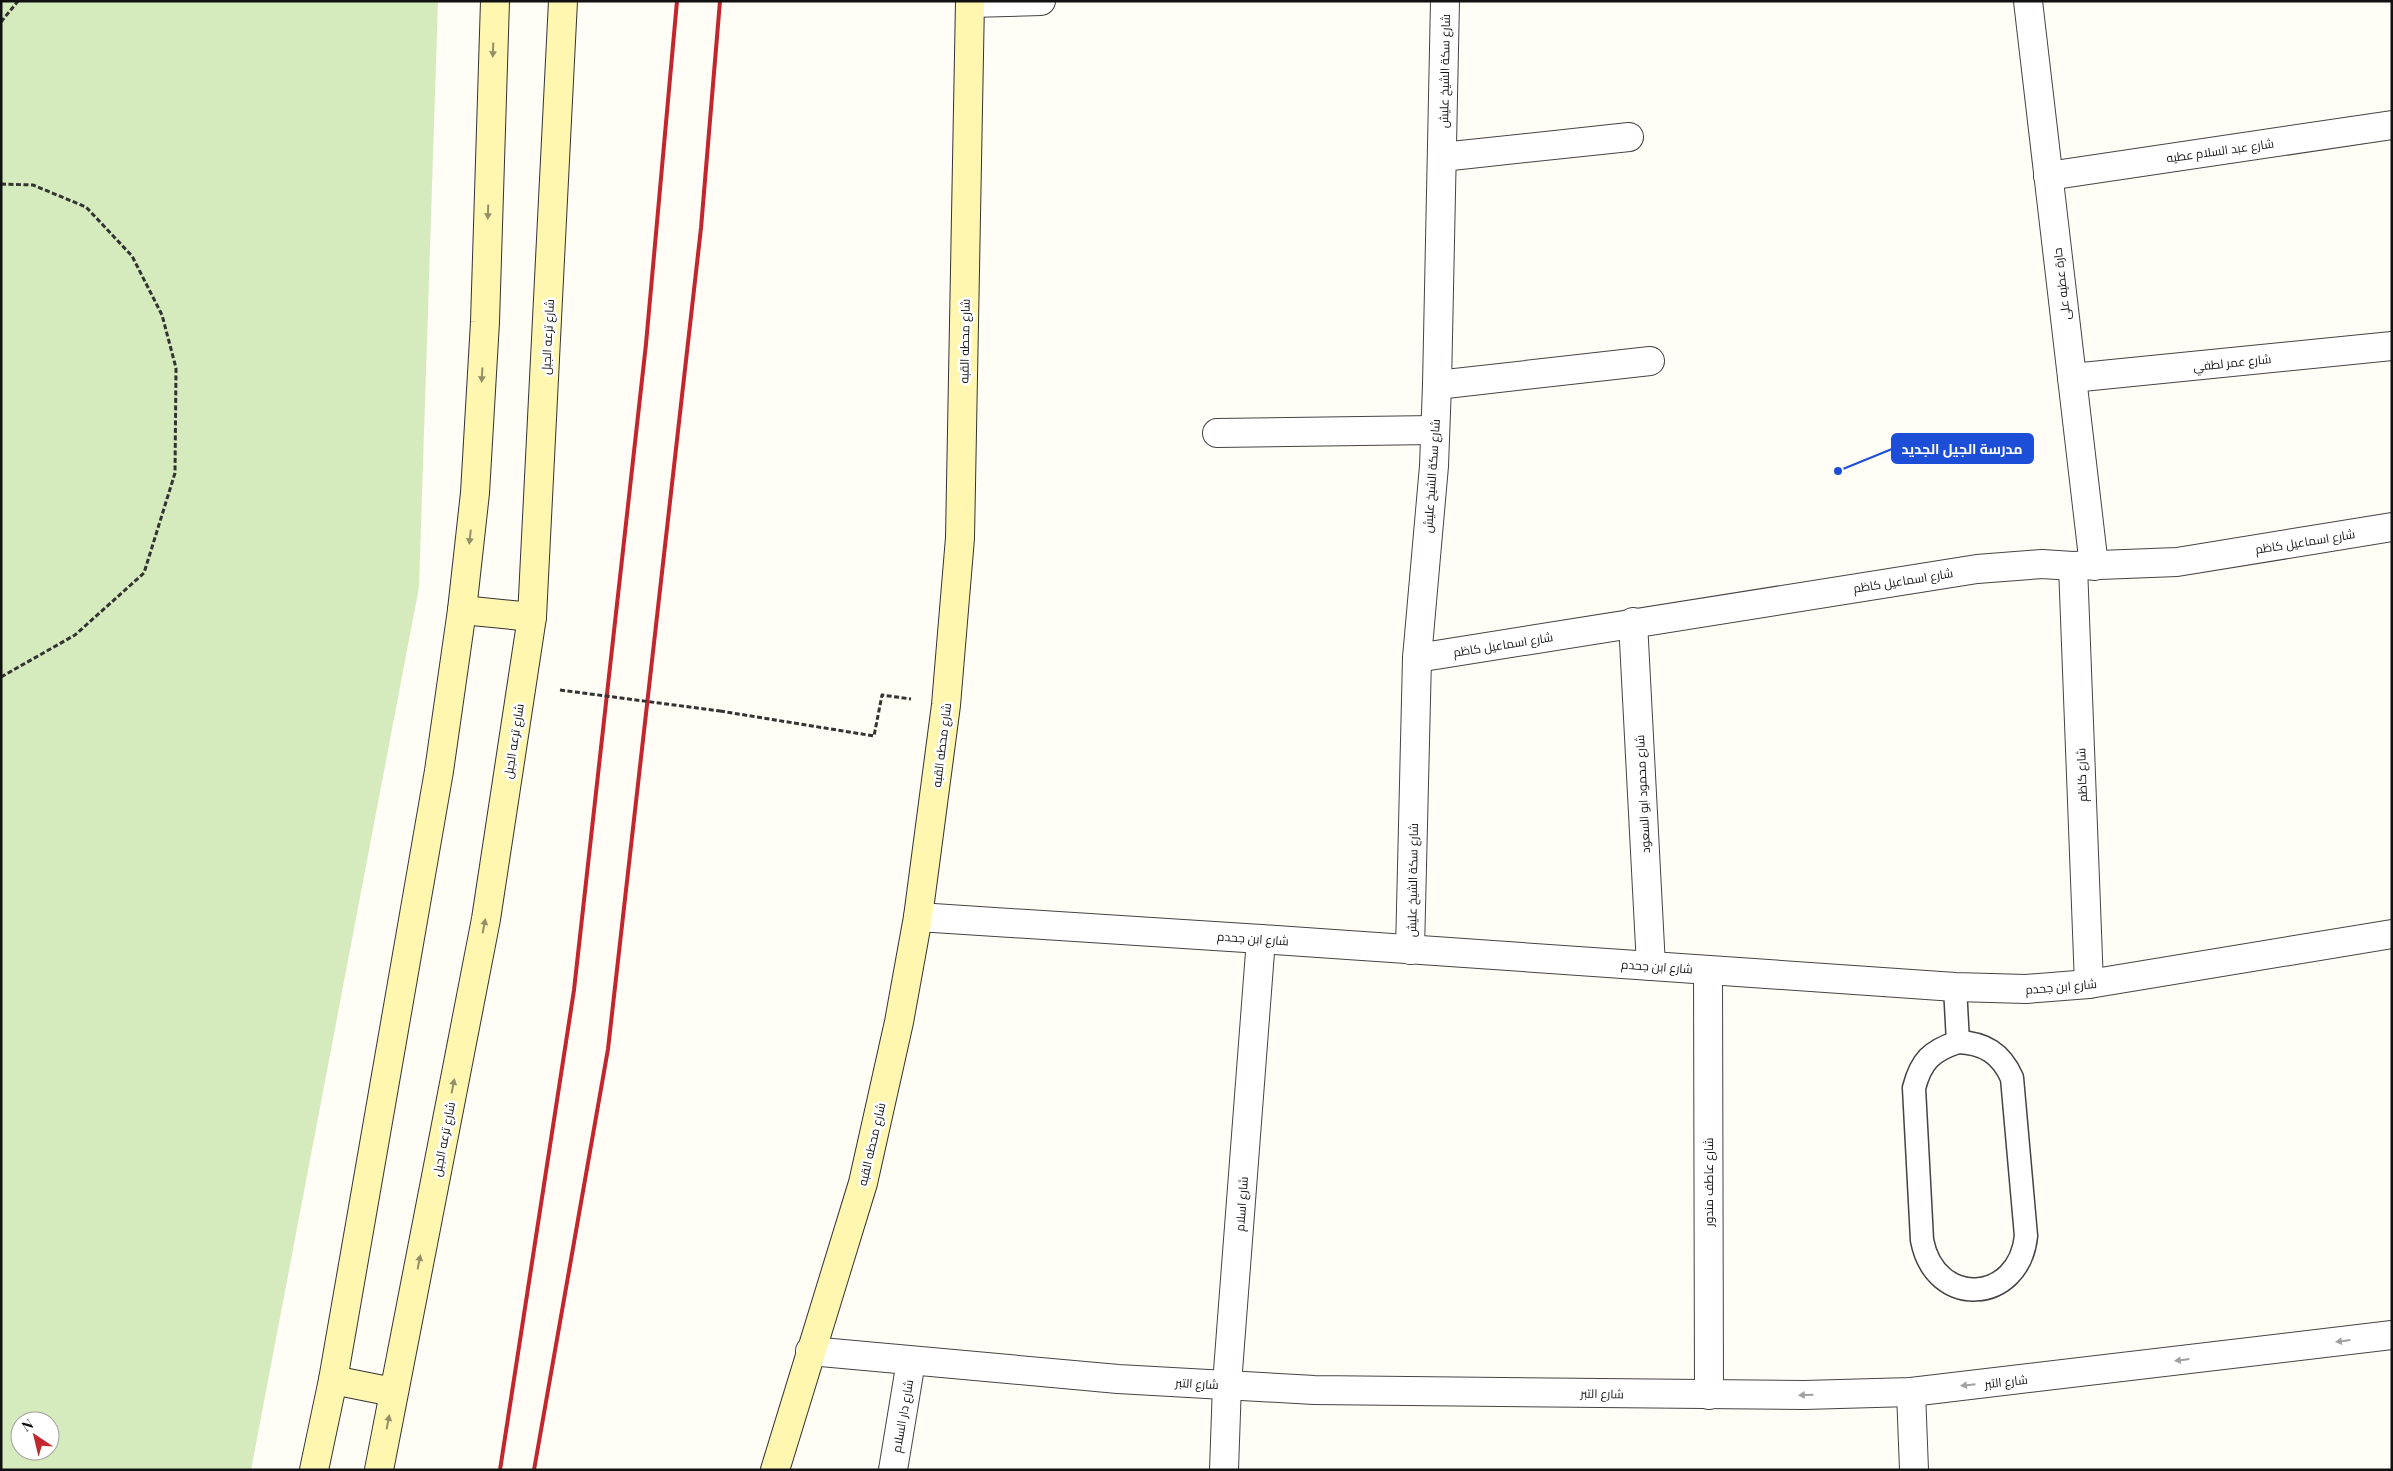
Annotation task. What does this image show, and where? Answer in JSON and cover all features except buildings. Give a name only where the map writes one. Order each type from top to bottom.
[{"type":"main road","points":[[314,1470],[333,1380],[439,771],[462,610],[475,493],[485,332],[495,1]]},
{"type":"main road","name":"شارع ترعه الجبل","points":[[379,1470],[486,919],[532,617],[563,1]]},
{"type":"main road","name":"شارع محطه القبه","points":[[775,1470],[863,1183],[899,1022],[918,917],[946,705],[960,538],[970,2]]},
{"type":"main road","points":[[462,610],[532,617]]},
{"type":"main road","points":[[333,1380],[393,1392]]},
{"type":"street","points":[[970,2],[1041,1]]},
{"type":"street","name":"شارع سكة الشيخ عليش","points":[[1410,950],[1417,658],[1434,466],[1437,386],[1445,1]]},
{"type":"street","name":"حارة عطيه على","points":[[2028,1],[2072,378],[2083,566]]},
{"type":"street","name":"شارع عبد السلام عطيه","points":[[2048,176],[2392,125]]},
{"type":"street","points":[[1442,157],[1629,137]]},
{"type":"street","name":"شارع عمر لطفي","points":[[2072,378],[2392,346]]},
{"type":"street","points":[[1437,386],[1650,361]]},
{"type":"street","points":[[1217,433],[1434,430]]},
{"type":"street","name":"شارع اسماعيل كاظم","points":[[1417,658],[1633,622],[1977,569],[2042,564],[2083,566],[2177,562],[2392,527]]},
{"type":"street","name":"شارع كاظم","points":[[2083,566],[2089,984]]},
{"type":"street","name":"شارع محمود ابو السعود","points":[[1633,622],[1651,966]]},
{"type":"street","name":"شارع ابن جحدم","points":[[918,917],[1954,987],[2026,989],[2089,984],[2392,934]]},
{"type":"street","name":"شارع اسلام","points":[[1224,1470],[1227,1384],[1262,939]]},
{"type":"street","name":"شارع عاطف مندور","points":[[1708,970],[1709,1395]]},
{"type":"street","name":"شارع التبر","points":[[810,1351],[912,1362],[1118,1379],[1314,1390],[1804,1395],[1911,1392],[2392,1335]]},
{"type":"street","name":"شارع دار السلام","points":[[893,1470],[912,1362]]},
{"type":"street","points":[[1911,1392],[1914,1470]]},
{"type":"lane","points":[[1954,987],[1958,1042]]},
{"type":"lane","points":[[1958,1042],[1972,1042],[1997,1054],[2006,1065],[2012,1078],[2026,1236],[2024,1252],[2012,1272],[1992,1286],[1976,1290],[1960,1288],[1945,1281],[1933,1270],[1925,1256],[1922,1240],[1914,1088],[1918,1072],[1928,1057],[1941,1047],[1958,1042]]},
{"type":"path","points":[[1,22],[18,1]]},
{"type":"path","points":[[1,184],[33,184],[86,207],[132,256],[162,314],[176,368],[175,473],[144,573],[75,635],[1,677]]},
{"type":"path","points":[[560,690],[720,711],[874,736],[882,695],[946,705]]},
{"type":"green space","points":[[1,1],[438,1],[419,587],[251,1470],[1,1470]]},
{"type":"railway","points":[[500,1470],[574,990],[646,344],[677,1]]},
{"type":"railway","points":[[534,1470],[608,1049],[701,228],[720,1]]},
{"type":"place","name":"مدرسة الجيل الجديد","points":[[1838,471]]}]
